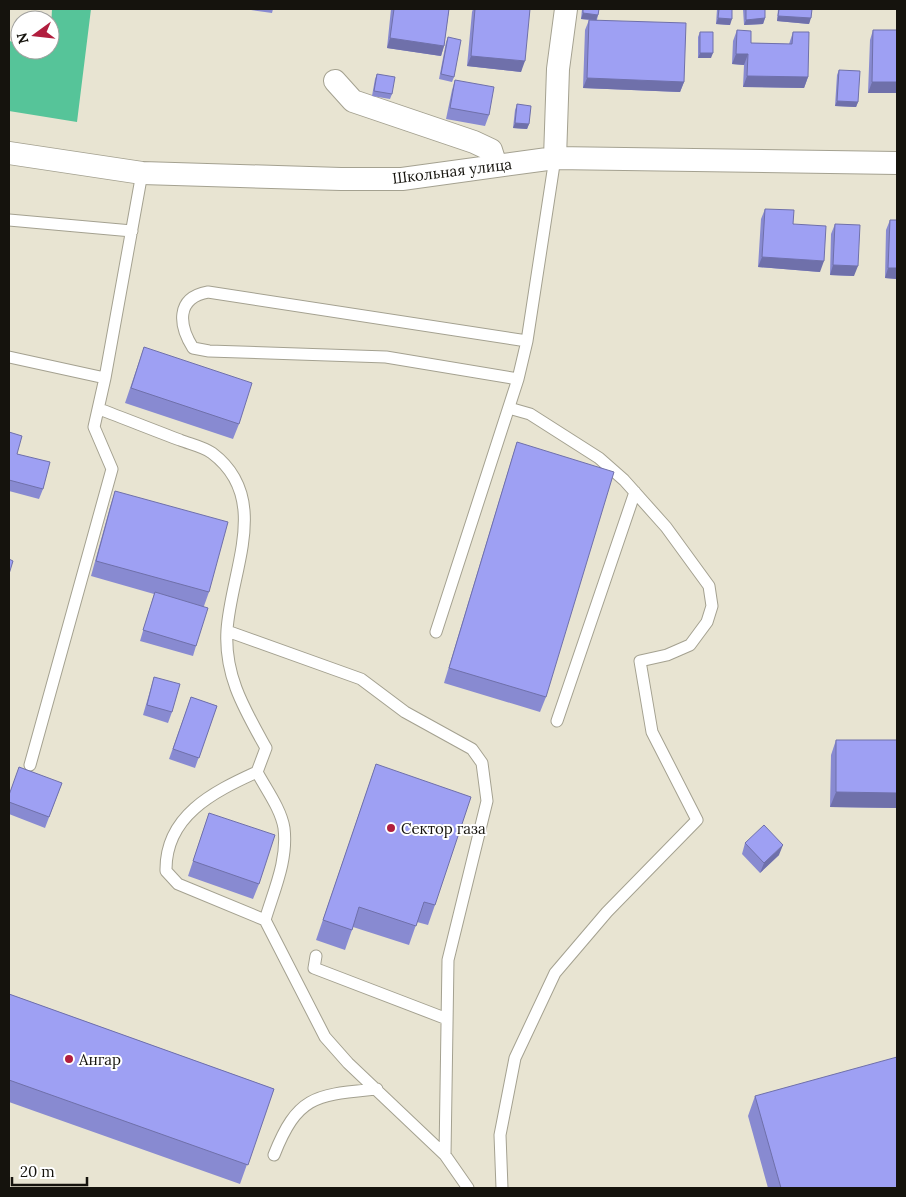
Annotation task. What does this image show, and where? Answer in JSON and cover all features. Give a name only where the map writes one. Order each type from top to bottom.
[{"type":"street","points":[[555,158],[558,69],[566,9]]},
{"type":"street","points":[[335,81],[353,101],[474,142],[491,150],[496,166]]},
{"type":"street","name":"Школьная улица","points":[[9,153],[142,174],[402,179],[555,158],[897,163]]},
{"type":"lane","points":[[436,632],[518,379],[527,341],[555,158]]},
{"type":"lane","points":[[30,765],[112,469],[94,427],[105,378],[142,174]]},
{"type":"lane","points":[[9,220],[132,231]]},
{"type":"lane","points":[[518,379],[386,358],[209,351],[193,348],[185,335],[182,323],[185,306],[195,294],[208,292],[527,341]]},
{"type":"lane","points":[[9,357],[105,378]]},
{"type":"lane","points":[[502,1188],[500,1135],[514,1058],[555,973],[607,912],[697,820],[652,732],[640,661],[667,654],[690,645],[707,622],[712,606],[709,586],[666,527],[635,492],[599,458],[530,414],[509,408]]},
{"type":"lane","points":[[98,409],[210,451],[231,469],[242,491],[245,526],[227,631],[230,664],[237,696],[266,748],[257,772],[221,788],[180,820],[166,852],[166,870],[178,884],[264,920],[325,1036],[348,1063],[445,1155],[468,1188]]},
{"type":"lane","points":[[558,721],[635,492]]},
{"type":"lane","points":[[227,631],[361,679],[405,712],[472,748],[482,763],[487,801],[448,960],[445,1155]]},
{"type":"lane","points":[[257,772],[274,802],[284,827],[284,860],[264,920]]},
{"type":"lane","points":[[316,956],[314,968],[447,1019]]},
{"type":"lane","points":[[274,1155],[290,1120],[312,1098],[377,1089]]},
{"type":"green space","points":[[91,9],[77,122],[9,111],[9,41],[10,60],[60,60],[60,10],[52,10]]},
{"type":"building","points":[[394,9],[449,9],[444,46],[390,38]]},
{"type":"building","points":[[475,9],[530,9],[525,61],[471,56]]},
{"type":"building","points":[[583,9],[599,9],[598,15],[583,13]]},
{"type":"building","points":[[719,9],[732,9],[732,19],[718,18]]},
{"type":"building","points":[[746,9],[765,9],[765,18],[746,20]]},
{"type":"building","points":[[779,9],[812,9],[811,18],[778,16]]},
{"type":"building","points":[[589,20],[686,23],[684,82],[587,78]]},
{"type":"building","points":[[737,30],[751,31],[751,43],[792,44],[793,32],[809,32],[808,77],[747,76],[748,54],[736,54]]},
{"type":"building","points":[[873,30],[897,30],[897,82],[872,82]]},
{"type":"building","points":[[700,32],[713,32],[713,53],[700,53]]},
{"type":"building","points":[[448,37],[461,40],[454,77],[441,74]]},
{"type":"building","points":[[839,70],[860,71],[858,102],[837,101]]},
{"type":"building","points":[[377,74],[395,77],[392,94],[374,91]]},
{"type":"building","points":[[455,80],[494,87],[489,115],[450,108]]},
{"type":"building","points":[[517,104],[531,106],[529,124],[515,123]]},
{"type":"building","points":[[765,209],[794,210],[793,224],[826,226],[824,261],[762,257]]},
{"type":"building","points":[[890,220],[897,220],[897,268],[888,268]]},
{"type":"building","points":[[835,224],[860,225],[858,266],[833,265]]},
{"type":"building","points":[[144,347],[252,383],[239,424],[131,388]]},
{"type":"building","points":[[9,432],[22,436],[17,454],[50,462],[43,489],[9,480]]},
{"type":"building","points":[[517,442],[614,472],[546,697],[449,668]]},
{"type":"building","points":[[115,491],[228,522],[209,592],[96,561]]},
{"type":"building","points":[[9,559],[13,561],[9,574]]},
{"type":"building","points":[[155,592],[208,608],[196,646],[143,630]]},
{"type":"building","points":[[154,677],[180,684],[172,712],[147,705]]},
{"type":"building","points":[[191,697],[217,706],[199,758],[173,749]]},
{"type":"building","points":[[836,740],[897,740],[897,793],[836,792]]},
{"type":"building","points":[[376,764],[471,797],[435,905],[424,902],[416,926],[359,907],[352,930],[323,920]]},
{"type":"building","points":[[19,767],[62,783],[49,817],[9,802],[9,795]]},
{"type":"building","points":[[209,813],[275,835],[259,884],[193,861]]},
{"type":"building","points":[[764,825],[783,845],[764,863],[745,843]]},
{"type":"building","name":"Ангар","points":[[9,994],[274,1089],[248,1165],[9,1080]]},
{"type":"building","points":[[897,1057],[897,1188],[781,1188],[755,1096]]},
{"type":"place","name":"Сектор газа","points":[[391,828]]},
{"type":"place","name":"Ангар","points":[[69,1059]]}]
